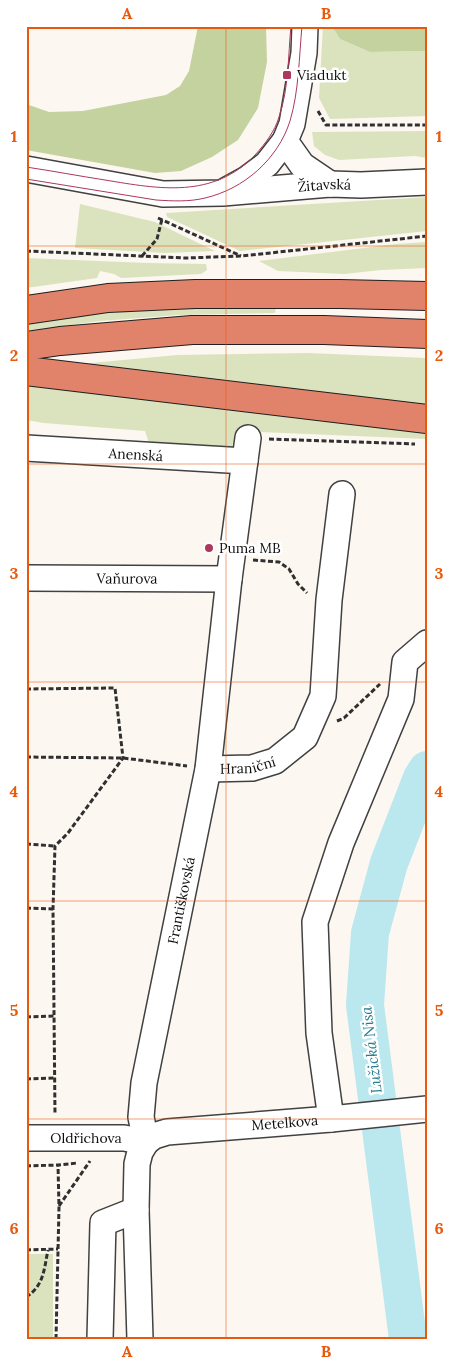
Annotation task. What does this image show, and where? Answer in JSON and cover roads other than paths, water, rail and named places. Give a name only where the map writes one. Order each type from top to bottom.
[{"type":"highway","points":[[26,310],[108,298],[195,294],[427,296]]},
{"type":"highway","points":[[26,346],[192,330],[324,330],[427,334]]},
{"type":"highway","points":[[26,371],[427,419]]},
{"type":"street","points":[[223,193],[267,164],[285,141],[292,124],[304,53],[304,26]]},
{"type":"street","points":[[285,141],[302,165],[330,184]]},
{"type":"street","name":"Žitavská","points":[[26,169],[163,194],[223,193],[330,184],[362,186],[427,182]]},
{"type":"street","name":"Anenská","points":[[26,448],[247,450]]},
{"type":"street","name":"Františkovská","points":[[146,1142],[141,1117],[144,1083],[208,768],[229,579],[247,450]]},
{"type":"street","name":"Hraniční","points":[[208,768],[252,768],[275,761],[305,736],[323,696],[329,600],[342,494]]},
{"type":"street","name":"Vaňurova","points":[[26,578],[229,579]]},
{"type":"street","points":[[331,1119],[319,1032],[315,922],[341,843],[402,699],[405,662],[427,643]]},
{"type":"street","name":"Metelkova","points":[[146,1142],[154,1136],[167,1132],[415,1111]]},
{"type":"street","name":"Oldřichova","points":[[26,1138],[124,1138],[146,1142]]},
{"type":"street","points":[[140,1339],[136,1210],[137,1164],[140,1152],[146,1142]]},
{"type":"street","points":[[100,1339],[103,1223],[136,1210]]},
{"type":"waterway","name":"Lužická Nisa","points":[[408,1339],[365,1005],[370,933],[389,863],[422,778],[427,770]]},
{"type":"tram line","points":[[26,167],[165,188],[203,185],[221,179],[239,169],[255,155],[275,127],[285,95],[291,26]]},
{"type":"tram line","points":[[26,179],[168,201],[199,199],[233,188],[246,180],[268,160],[285,135],[295,98],[302,26]]},
{"type":"place","name":"Viadukt","points":[[287,75]]},
{"type":"place","name":"Puma MB","points":[[209,548]]}]
